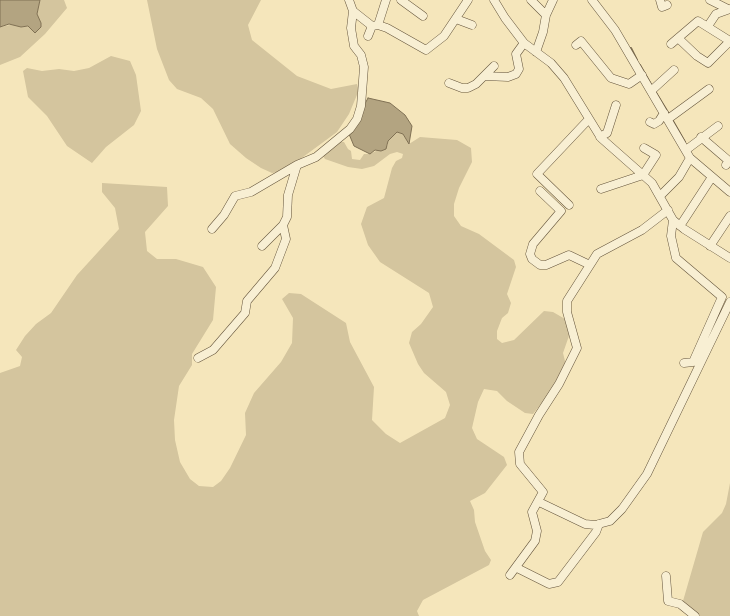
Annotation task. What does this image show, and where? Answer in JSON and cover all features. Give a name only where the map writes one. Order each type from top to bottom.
[{"type":"street","points":[[212,229],[224,215],[235,196],[252,192],[297,165],[316,157],[350,129],[361,106],[364,67],[361,55],[354,46],[351,28],[353,11],[349,0]]},
{"type":"street","points":[[368,36],[386,0]]},
{"type":"street","points":[[401,0],[423,16]]},
{"type":"street","points":[[353,11],[375,25],[426,50],[444,36],[468,0]]},
{"type":"street","points":[[494,0],[504,18],[524,43],[551,63],[564,78],[600,137],[612,150],[652,183],[673,220],[730,258]]},
{"type":"street","points":[[531,0],[546,15]]},
{"type":"street","points":[[536,52],[543,32],[546,15],[553,0]]},
{"type":"street","points":[[592,0],[615,30],[690,158],[730,192]]},
{"type":"street","points":[[660,0],[662,7],[668,5]]},
{"type":"street","points":[[710,0],[729,9]]},
{"type":"street","points":[[708,26],[716,14],[729,9]]},
{"type":"street","points":[[456,19],[472,25]]},
{"type":"street","points":[[671,44],[678,38],[698,21],[730,41],[708,63],[697,56],[678,38]]},
{"type":"street","points":[[576,46],[580,41],[611,78],[628,84],[642,75]]},
{"type":"street","points":[[485,76],[516,74],[519,68],[516,54],[524,43]]},
{"type":"street","points":[[450,83],[462,88],[468,88],[476,84],[494,66]]},
{"type":"street","points":[[651,91],[674,70]]},
{"type":"street","points":[[650,122],[654,124],[709,89]]},
{"type":"street","points":[[600,137],[607,133],[616,105]]},
{"type":"street","points":[[569,205],[537,174],[589,119]]},
{"type":"street","points":[[686,150],[718,126]]},
{"type":"street","points":[[701,137],[729,161],[726,165]]},
{"type":"street","points":[[601,188],[634,180],[643,175],[656,156],[644,148]]},
{"type":"street","points":[[660,196],[679,177],[690,158]]},
{"type":"street","points":[[262,246],[287,217],[288,195],[297,165]]},
{"type":"street","points":[[680,226],[712,177]]},
{"type":"street","points":[[540,191],[560,211],[533,244],[530,254],[532,259],[540,265],[546,265],[569,255],[590,265]]},
{"type":"street","points":[[510,575],[535,541],[537,531],[532,512],[543,492],[520,464],[519,452],[539,415],[560,384],[577,348],[566,307],[590,265],[604,249],[642,230],[668,210]]},
{"type":"street","points":[[710,246],[730,216]]},
{"type":"street","points":[[673,220],[671,236],[676,258],[722,298],[693,362],[684,363]]},
{"type":"street","points":[[198,358],[213,350],[245,314],[247,301],[275,268],[286,239],[282,225]]},
{"type":"street","points":[[539,502],[585,524],[599,524],[610,521],[647,474],[730,302]]},
{"type":"street","points":[[517,568],[549,584],[558,582],[596,532],[599,524]]},
{"type":"street","points":[[666,576],[668,601],[680,604],[695,616]]},
{"type":"shaded area","points":[[0,0],[40,0],[37,14],[41,27],[35,33],[28,26],[21,27],[9,24],[0,27]]},
{"type":"shaded area","points":[[40,0],[64,0],[67,8],[45,34],[20,57],[0,65],[0,27],[15,24],[21,27],[41,27],[37,14]]},
{"type":"shaded area","points":[[147,0],[261,0],[248,25],[252,40],[297,76],[331,89],[357,84],[359,90],[349,114],[337,132],[284,171],[272,173],[261,168],[230,144],[213,109],[201,98],[177,89],[169,80],[157,49]]},
{"type":"shaded area","points":[[111,56],[130,61],[136,75],[141,111],[134,125],[106,147],[92,163],[67,146],[47,116],[28,97],[23,71],[27,68],[42,71],[59,69],[74,71],[89,68]]},
{"type":"shaded area","points":[[368,98],[390,103],[405,115],[412,126],[409,144],[403,134],[397,132],[388,141],[386,149],[381,151],[375,150],[370,154],[354,146],[349,134]]},
{"type":"shaded area","points":[[397,132],[403,134],[409,144],[420,137],[457,140],[471,148],[472,162],[459,188],[454,204],[454,216],[461,226],[479,234],[514,260],[516,267],[507,294],[511,303],[508,313],[502,318],[497,331],[497,339],[502,343],[514,340],[544,311],[553,312],[565,319],[570,333],[563,353],[566,365],[552,390],[533,414],[525,413],[507,401],[497,391],[484,389],[478,402],[472,428],[477,439],[504,457],[507,465],[485,493],[470,501],[485,551],[491,560],[489,565],[423,600],[417,611],[419,616],[0,616],[0,373],[20,366],[22,357],[16,350],[25,336],[36,324],[51,313],[77,275],[119,229],[115,208],[102,192],[102,183],[167,187],[168,206],[145,232],[147,251],[157,259],[176,259],[203,267],[216,287],[213,320],[192,354],[192,365],[179,386],[174,420],[175,440],[180,462],[190,479],[199,486],[213,487],[221,481],[230,468],[246,435],[245,413],[254,393],[281,362],[292,343],[293,318],[282,299],[289,293],[301,294],[346,323],[350,342],[374,387],[372,420],[386,434],[400,443],[445,418],[450,405],[446,392],[424,373],[409,343],[412,332],[421,324],[433,307],[429,293],[380,262],[368,245],[361,224],[367,207],[384,198],[392,168],[396,161],[402,158],[403,154],[397,152],[390,154],[374,166],[362,169],[348,167],[325,159],[323,156],[338,142],[344,142],[351,151],[352,159],[360,160],[364,154],[370,154],[388,145],[388,141]]},
{"type":"shaded area","points":[[730,483],[730,616],[700,616],[683,601],[703,532],[722,513],[726,504]]},
{"type":"waterway","points":[[631,48],[637,60]]},
{"type":"waterway","points":[[640,65],[652,86]]},
{"type":"waterway","points":[[655,91],[669,114]]},
{"type":"waterway","points":[[673,121],[685,142]]}]
